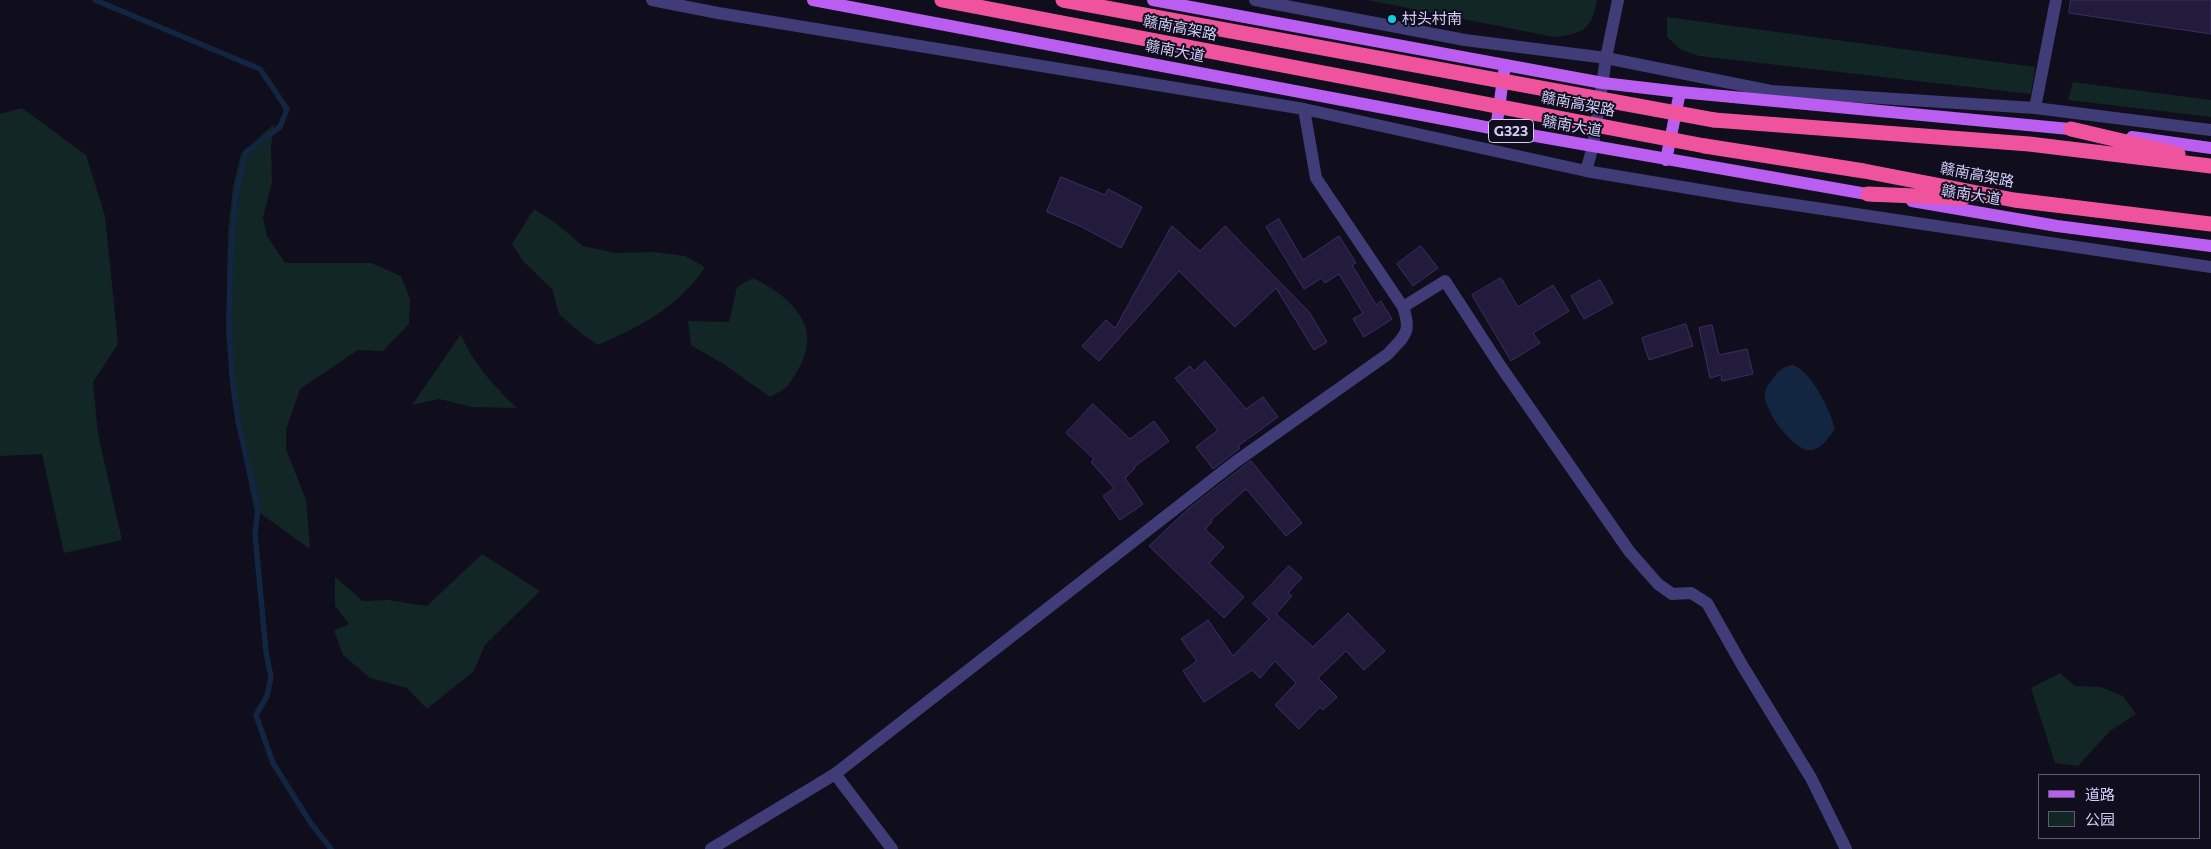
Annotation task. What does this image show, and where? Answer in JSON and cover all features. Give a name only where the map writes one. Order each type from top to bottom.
[{"type":"highway","name":"赣南高架路","points":[[942,0],[1705,146],[1864,171],[2014,200],[2211,224]]},
{"type":"highway","name":"赣南高架路","points":[[1063,0],[1714,120],[2029,144],[2211,166]]},
{"type":"highway","points":[[2071,129],[2211,161]]},
{"type":"highway","points":[[1868,194],[2014,200]]},
{"type":"main road","name":"赣南大道","points":[[813,0],[1666,160],[2057,226],[2211,246]]},
{"type":"main road","points":[[1153,0],[1604,83],[1680,92],[2071,129],[2211,148]]},
{"type":"main road","points":[[1496,129],[1505,66]]},
{"type":"main road","points":[[1666,160],[1680,92]]},
{"type":"street","points":[[652,0],[718,13],[1304,109],[1586,171],[1742,197],[2211,267]]},
{"type":"street","points":[[1255,0],[1465,40],[1606,58],[1771,91],[2035,108],[2211,130]]},
{"type":"street","points":[[1586,171],[1593,146],[1604,83],[1606,58],[1618,0]]},
{"type":"street","points":[[2035,108],[2056,0]]},
{"type":"street","points":[[711,849],[835,774],[1234,463],[1388,354],[1405,335],[1409,322],[1403,307],[1316,178],[1304,109]]},
{"type":"street","points":[[1403,307],[1445,280],[1499,364],[1629,551],[1658,584],[1672,594],[1691,593],[1707,603],[1742,665],[1811,778],[1846,849]]},
{"type":"street","points":[[835,774],[892,849]]},
{"type":"green space","points":[[1367,0],[1597,0],[1592,18],[1584,29],[1572,34],[1554,37]]},
{"type":"green space","points":[[1667,17],[2035,67],[2031,94],[1699,56],[1680,49],[1667,37]]},
{"type":"green space","points":[[2073,82],[2211,100],[2211,117],[2068,100]]},
{"type":"green space","points":[[22,108],[86,155],[105,216],[118,344],[93,382],[98,434],[122,540],[64,553],[42,454],[0,456],[0,114]]},
{"type":"green space","points":[[274,124],[271,147],[272,183],[263,217],[267,236],[285,263],[371,263],[401,276],[410,299],[409,324],[383,351],[358,350],[300,389],[286,430],[286,449],[306,500],[310,549],[254,509],[232,400],[226,332],[228,233],[233,187],[241,154]]},
{"type":"green space","points":[[534,209],[557,224],[583,246],[615,253],[654,252],[685,256],[705,267],[684,293],[658,314],[629,331],[598,345],[559,314],[552,289],[523,261],[512,244]]},
{"type":"green space","points":[[753,278],[790,303],[805,325],[807,338],[806,353],[788,386],[770,397],[728,367],[691,345],[688,321],[729,322],[737,287]]},
{"type":"green space","points":[[461,334],[478,365],[517,408],[472,407],[439,399],[412,405]]},
{"type":"green space","points":[[482,554],[540,591],[485,645],[474,671],[427,709],[407,688],[370,678],[343,655],[334,630],[349,624],[335,606],[335,577],[363,601],[388,600],[427,606]]},
{"type":"green space","points":[[2060,673],[2075,686],[2101,687],[2123,696],[2136,714],[2110,731],[2078,766],[2055,763],[2031,688]]},
{"type":"water","points":[[1793,365],[1807,375],[1819,392],[1825,402],[1835,429],[1817,449],[1806,450],[1790,438],[1774,419],[1766,400],[1766,389],[1776,375],[1784,367]]},
{"type":"building","points":[[2071,0],[2211,0],[2211,34],[2069,13]]},
{"type":"building","points":[[1061,177],[1105,195],[1108,189],[1142,207],[1121,248],[1082,227],[1047,212]]},
{"type":"building","points":[[1279,219],[1303,260],[1339,236],[1356,263],[1352,265],[1376,305],[1381,301],[1392,319],[1364,337],[1353,319],[1363,313],[1339,274],[1325,283],[1322,278],[1304,289],[1266,227]]},
{"type":"building","points":[[1172,226],[1200,251],[1225,226],[1310,313],[1327,342],[1314,350],[1276,288],[1235,327],[1179,271],[1099,361],[1082,346],[1106,320],[1115,328]]},
{"type":"building","points":[[1421,246],[1438,268],[1413,286],[1397,264]]},
{"type":"building","points":[[1501,278],[1518,307],[1553,285],[1569,311],[1533,333],[1540,343],[1511,361],[1472,295]]},
{"type":"building","points":[[1600,280],[1613,303],[1584,319],[1571,296]]},
{"type":"building","points":[[1686,324],[1693,346],[1649,360],[1642,338]]},
{"type":"building","points":[[1712,325],[1719,355],[1747,349],[1753,374],[1722,381],[1721,375],[1710,378],[1699,328]]},
{"type":"building","points":[[1205,361],[1246,409],[1263,397],[1278,417],[1238,446],[1240,448],[1213,469],[1196,447],[1218,430],[1175,378],[1190,366],[1194,371]]},
{"type":"building","points":[[1093,404],[1130,439],[1154,421],[1169,441],[1134,467],[1125,478],[1143,504],[1120,520],[1103,496],[1114,488],[1091,462],[1094,459],[1066,433]]},
{"type":"building","points":[[1251,461],[1302,523],[1286,536],[1246,489],[1211,520],[1212,522],[1205,529],[1224,547],[1209,563],[1244,597],[1224,618],[1149,546],[1188,509]]},
{"type":"building","points":[[1289,566],[1302,578],[1288,593],[1292,596],[1276,614],[1313,647],[1348,613],[1385,651],[1364,670],[1346,651],[1318,678],[1337,697],[1323,710],[1320,707],[1299,729],[1275,705],[1296,683],[1275,661],[1260,678],[1252,670],[1204,702],[1183,671],[1197,661],[1181,639],[1208,620],[1233,656],[1269,619],[1253,604]]},
{"type":"waterway","points":[[95,0],[260,69],[287,109],[280,127],[246,152],[236,196],[231,254],[229,323],[232,376],[238,421],[258,508],[255,534],[266,652],[271,677],[267,696],[256,715],[273,763],[310,822],[331,849]]},
{"type":"place","name":"村头村南","points":[[1392,19]]}]
